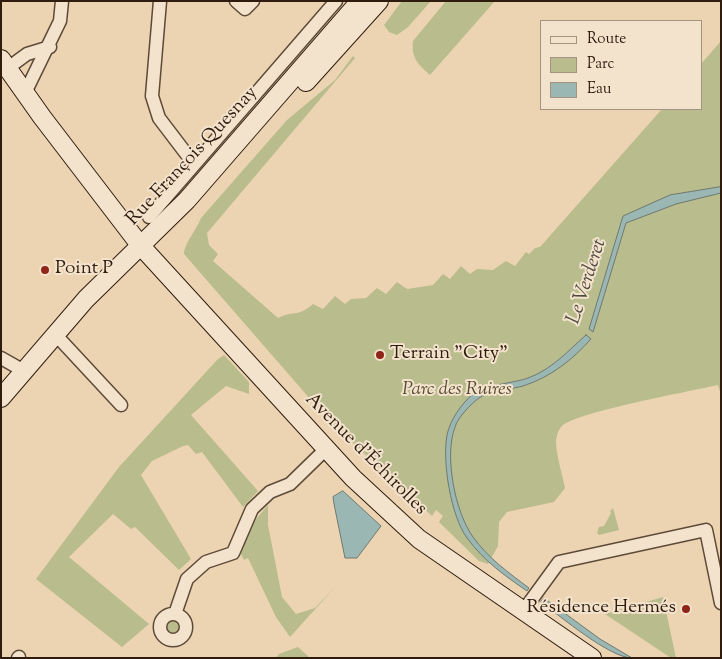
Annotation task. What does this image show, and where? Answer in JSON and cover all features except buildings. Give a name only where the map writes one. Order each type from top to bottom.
[{"type":"street","points":[[26,93],[50,47],[60,21],[62,1]]},
{"type":"street","points":[[160,1],[152,96],[159,118],[194,164]]},
{"type":"street","points":[[236,1],[245,8],[253,1]]},
{"type":"street","points":[[149,217],[336,1]]},
{"type":"street","name":"Rue François Quesnay","points":[[140,245],[188,200],[360,1]]},
{"type":"street","name":"Rue François Quesnay","points":[[140,245],[196,202],[379,1]]},
{"type":"street","points":[[5,63],[50,47]]},
{"type":"street","name":"Avenue d'Échirolles","points":[[5,63],[140,245],[361,486],[419,539],[527,606],[592,658]]},
{"type":"street","points":[[1,398],[86,299],[140,245]]},
{"type":"street","points":[[56,334],[121,405]]},
{"type":"street","points":[[1,358],[24,371]]},
{"type":"street","points":[[175,614],[187,579],[206,562],[233,553],[252,509],[270,492],[290,484],[326,449]]},
{"type":"street","points":[[527,606],[559,562],[706,530],[721,603]]},
{"type":"green space","points":[[402,1],[431,1],[408,27],[397,35],[389,32],[384,25]]},
{"type":"green space","points":[[446,1],[495,1],[430,75],[414,56],[413,41]]},
{"type":"green space","name":"Parc des Ruires","points":[[721,41],[721,395],[718,385],[611,408],[572,420],[562,426],[558,433],[556,446],[565,488],[554,502],[507,512],[499,522],[498,546],[488,564],[479,561],[439,522],[443,516],[436,510],[432,516],[331,423],[184,254],[186,246],[201,218],[287,120],[335,80],[353,56],[355,58],[207,233],[209,245],[218,254],[213,261],[278,318],[303,311],[313,304],[323,309],[335,296],[345,304],[351,299],[366,298],[377,288],[386,294],[397,282],[407,289],[433,285],[443,274],[450,279],[461,266],[470,274],[477,269],[493,270],[506,261],[515,266],[526,252],[529,254],[535,248],[540,247],[661,110],[702,110],[702,63]]},
{"type":"green space","points":[[224,355],[249,382],[249,394],[226,386],[191,415],[258,491],[243,507],[202,452],[196,454],[188,445],[183,446],[152,461],[141,475],[191,559],[179,570],[135,527],[131,529],[113,514],[69,557],[149,624],[122,647],[36,579],[119,467],[217,360]]},
{"type":"green space","points":[[268,505],[268,525],[282,597],[296,614],[315,608],[337,585],[290,637],[276,617],[248,558],[244,560],[240,552],[251,525]]},
{"type":"green space","points":[[613,508],[619,530],[599,535],[597,533],[599,527],[604,526]]},
{"type":"green space","points":[[663,597],[676,658],[671,658],[605,614]]},
{"type":"green space","points":[[173,619],[179,621],[181,627],[179,633],[173,635],[167,633],[165,627],[167,621]]},
{"type":"green space","points":[[298,647],[310,658],[276,658],[279,654]]},
{"type":"water","name":"Le Verderet","points":[[721,187],[721,193],[676,204],[626,223],[593,332],[589,329],[623,216],[670,195]]},
{"type":"water","name":"Le Verderet","points":[[586,335],[591,339],[569,361],[552,373],[523,386],[494,392],[479,398],[459,419],[452,439],[451,468],[453,484],[456,499],[467,526],[485,552],[529,588],[527,591],[488,561],[467,538],[461,528],[449,488],[446,459],[447,435],[457,412],[473,394],[484,388],[536,375],[559,360]]},
{"type":"water","points":[[343,491],[381,526],[357,558],[345,558],[333,497]]},
{"type":"water","points":[[544,598],[600,639],[632,658],[611,651],[585,635],[541,602]]},
{"type":"place","name":"Point P","points":[[45,270]]},
{"type":"place","name":"Terrain \"City\"","points":[[380,355]]},
{"type":"place","name":"Résidence Hermés","points":[[686,609]]}]
